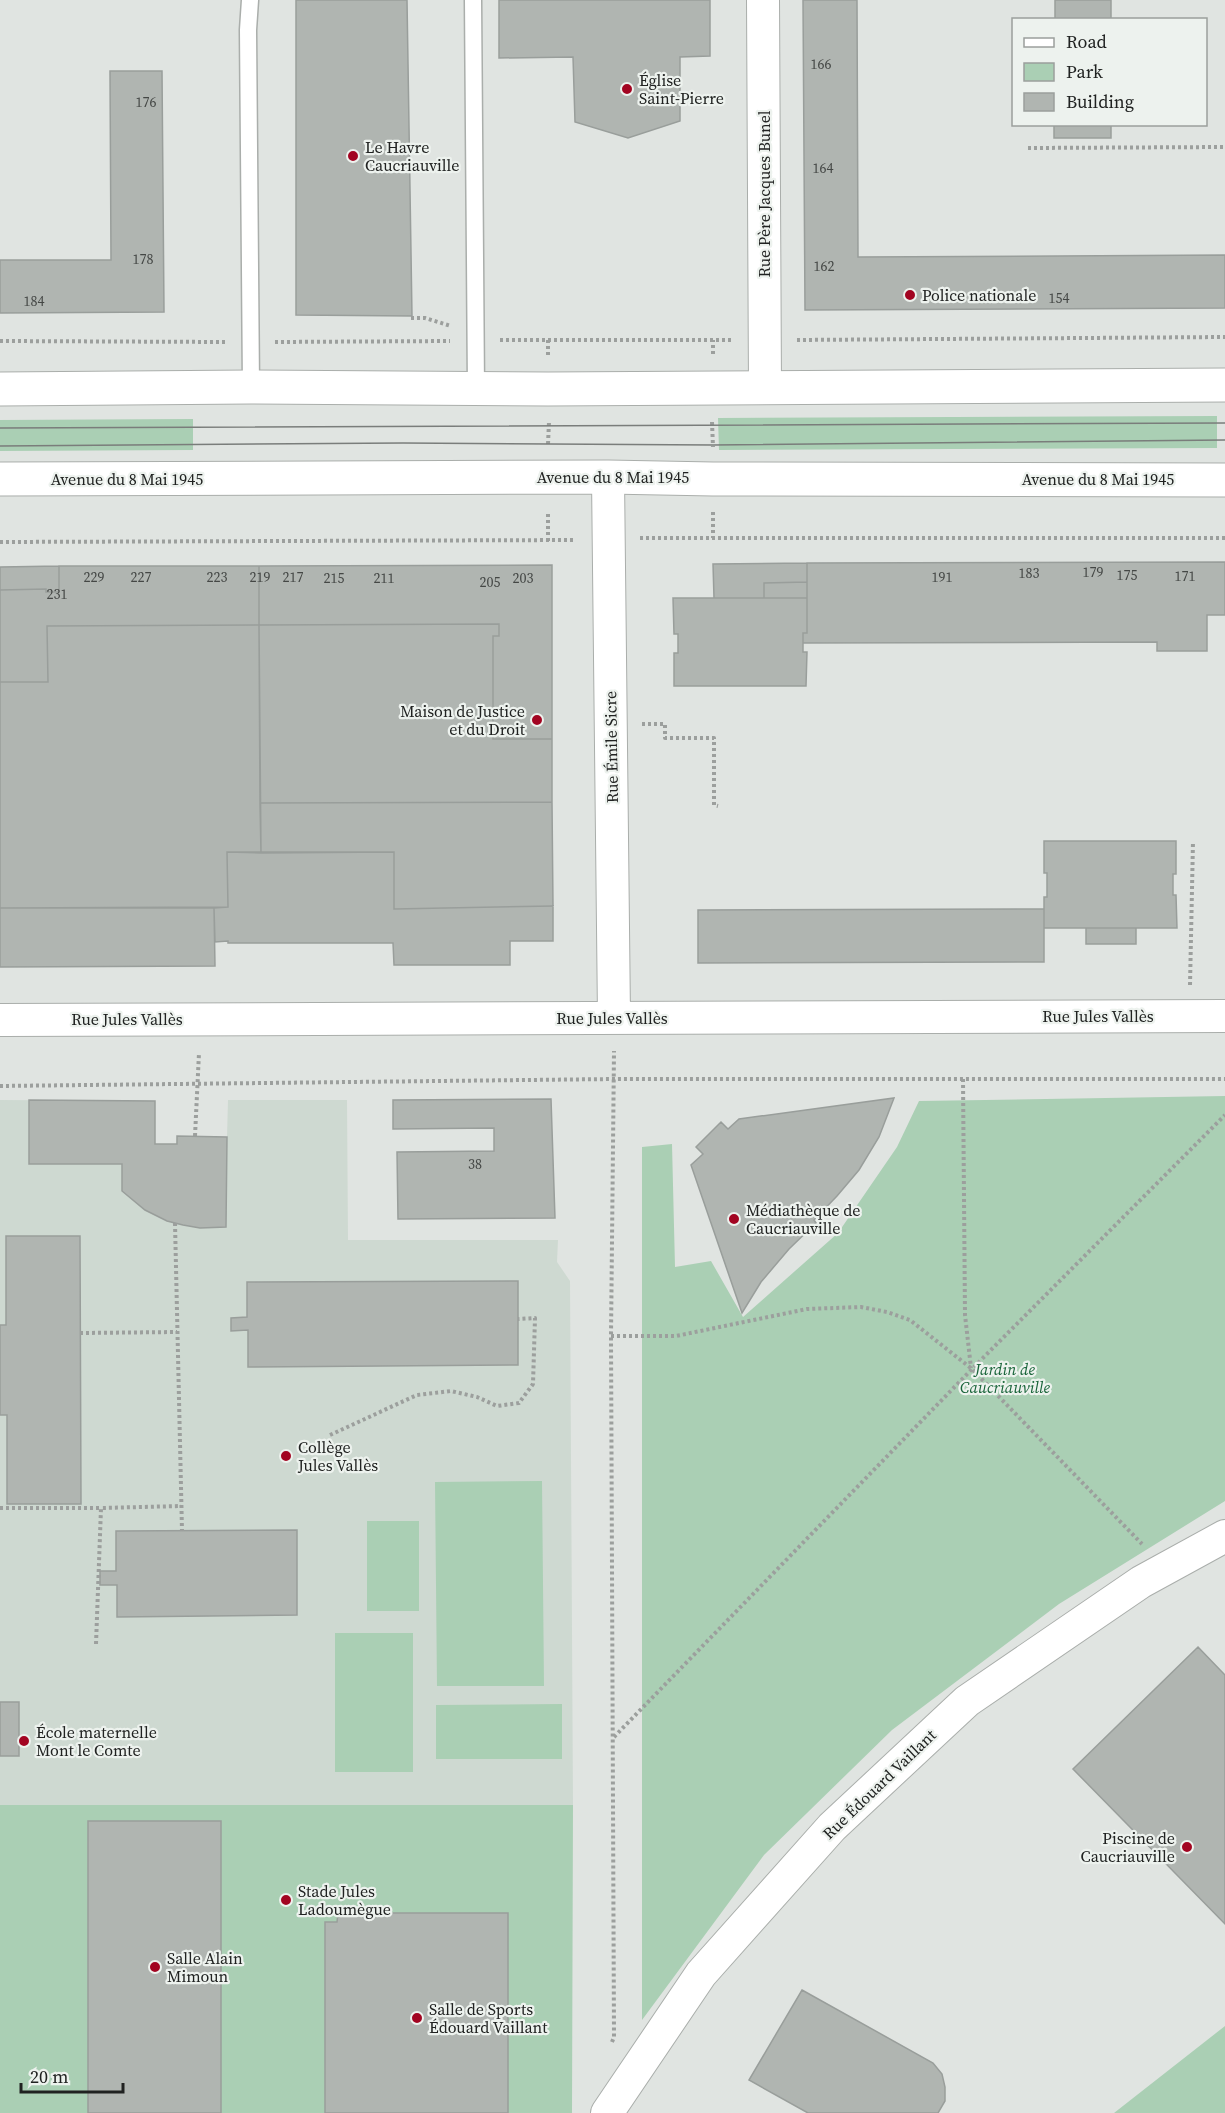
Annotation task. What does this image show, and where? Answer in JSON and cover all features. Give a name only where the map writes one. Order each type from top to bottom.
[{"type":"street","name":"Rue Père Jacques Bunel","points":[[763,0],[765,387]]},
{"type":"street","points":[[0,389],[1225,385]]},
{"type":"street","name":"Avenue du 8 Mai 1945","points":[[0,479],[608,477],[1225,480]]},
{"type":"street","name":"Rue Émile Sicre","points":[[608,477],[614,1017]]},
{"type":"street","name":"Rue Jules Vallès","points":[[0,1020],[1225,1016]]},
{"type":"street","name":"Rue Édouard Vaillant","points":[[607,2113],[700,1974],[832,1827],[967,1701],[1132,1589],[1225,1536]]},
{"type":"lane","points":[[250,0],[248,30],[251,387]]},
{"type":"lane","points":[[473,0],[477,389]]},
{"type":"path","points":[[1028,148],[1225,147]]},
{"type":"path","points":[[411,318],[425,318]]},
{"type":"path","points":[[0,341],[251,342],[1225,337]]},
{"type":"path","points":[[712,388],[712,479]]},
{"type":"path","points":[[548,389],[549,477]]},
{"type":"path","points":[[611,724],[665,724],[665,738],[714,738],[714,805],[718,806]]},
{"type":"path","points":[[1189,1016],[1193,841]]},
{"type":"path","points":[[610,2047],[614,2037],[611,1336],[614,1017]]},
{"type":"path","points":[[195,1136],[201,1019]]},
{"type":"path","points":[[0,1086],[614,1079],[1225,1079]]},
{"type":"path","points":[[963,1079],[965,1315],[972,1369]]},
{"type":"path","points":[[613,1738],[972,1369],[1225,1115]]},
{"type":"path","points":[[175,1223],[182,1531]]},
{"type":"path","points":[[611,1336],[676,1336],[807,1309],[861,1307],[887,1312],[910,1320],[972,1369],[1166,1568]]},
{"type":"path","points":[[330,1435],[417,1395],[451,1391],[477,1397],[497,1406],[519,1403],[533,1384],[535,1318],[518,1319]]},
{"type":"path","points":[[80,1334],[177,1332]]},
{"type":"path","points":[[0,1508],[181,1506]]},
{"type":"path","points":[[96,1644],[101,1508]]},
{"type":"shaded area","name":"Collège Jules Vallès","points":[[0,1100],[155,1101],[155,1144],[176,1144],[177,1136],[227,1137],[228,1100],[347,1100],[348,1240],[558,1240],[557,1262],[570,1281],[573,1805],[0,1805]]},
{"type":"green space","points":[[1217,416],[1217,448],[719,450],[718,418]]},
{"type":"green space","points":[[193,419],[193,450],[0,451],[0,420]]},
{"type":"green space","name":"Jardin de Caucriauville","points":[[1225,1096],[1225,1501],[1059,1604],[892,1730],[764,1855],[642,2020],[642,1147],[672,1144],[675,1267],[711,1261],[743,1317],[838,1233],[897,1147],[919,1101]]},
{"type":"green space","points":[[542,1481],[544,1686],[437,1686],[435,1482]]},
{"type":"green space","points":[[367,1521],[419,1521],[419,1611],[367,1611]]},
{"type":"green space","points":[[335,1633],[413,1633],[413,1772],[335,1772]]},
{"type":"green space","points":[[562,1704],[562,1759],[436,1759],[436,1705]]},
{"type":"green space","name":"Stade Jules Ladoumègue","points":[[0,1805],[573,1805],[572,2113],[0,2113]]},
{"type":"green space","points":[[1225,2026],[1225,2113],[1114,2113]]},
{"type":"building","name":"Le Havre Caucriauville","points":[[296,0],[407,0],[412,316],[296,315]]},
{"type":"building","name":"Église Saint-Pierre","points":[[499,0],[710,0],[710,56],[680,57],[680,121],[628,138],[575,122],[573,57],[499,58]]},
{"type":"building","points":[[803,0],[857,0],[858,257],[1225,255],[1225,308],[805,310]]},
{"type":"building","points":[[1055,0],[1111,0],[1111,18],[1055,18]]},
{"type":"building","points":[[110,71],[162,71],[164,312],[0,313],[0,260],[111,260]]},
{"type":"building","points":[[1054,126],[1111,126],[1111,138],[1054,138]]},
{"type":"building","points":[[1225,562],[1225,615],[1207,615],[1207,651],[1157,651],[1157,642],[803,643],[803,633],[807,633],[807,563]]},
{"type":"building","points":[[807,563],[807,582],[764,583],[764,598],[714,598],[713,564]]},
{"type":"building","points":[[552,565],[552,739],[493,739],[493,636],[499,636],[499,624],[259,625],[259,566]]},
{"type":"building","points":[[59,566],[259,566],[259,625],[47,626],[48,682],[0,682],[0,590],[46,589],[46,592],[59,592]]},
{"type":"building","points":[[59,566],[59,592],[46,592],[46,589],[0,590],[0,567]]},
{"type":"building","points":[[807,582],[807,598],[764,598],[764,583]]},
{"type":"building","points":[[673,598],[807,598],[807,633],[803,633],[803,652],[807,652],[806,686],[674,686],[674,653],[678,653],[678,634],[674,634]]},
{"type":"building","points":[[499,624],[499,636],[493,636],[493,739],[552,739],[552,802],[260,803],[259,625]]},
{"type":"building","points":[[259,625],[261,853],[227,852],[228,907],[0,908],[0,682],[48,682],[47,626]]},
{"type":"building","points":[[552,802],[553,906],[394,909],[394,852],[261,853],[260,803]]},
{"type":"building","points":[[1044,841],[1176,841],[1176,874],[1173,874],[1173,895],[1176,895],[1177,928],[1044,928],[1047,873],[1044,873]]},
{"type":"building","points":[[227,852],[394,852],[394,909],[553,906],[553,941],[510,941],[510,965],[394,965],[393,943],[215,942],[214,908],[228,907]]},
{"type":"building","points":[[0,908],[214,908],[215,966],[0,967]]},
{"type":"building","points":[[1044,909],[1044,962],[698,963],[698,910]]},
{"type":"building","points":[[1086,928],[1136,928],[1136,944],[1086,944]]},
{"type":"building","points":[[894,1098],[879,1137],[859,1170],[814,1220],[816,1223],[789,1249],[761,1282],[742,1313],[691,1165],[703,1154],[696,1147],[721,1122],[728,1129],[739,1119]]},
{"type":"building","points":[[551,1099],[555,1218],[398,1219],[397,1152],[494,1151],[494,1128],[393,1129],[393,1100]]},
{"type":"building","points":[[29,1100],[155,1101],[155,1144],[177,1144],[177,1136],[227,1137],[226,1227],[200,1228],[183,1225],[167,1221],[145,1210],[122,1191],[122,1164],[29,1164]]},
{"type":"building","points":[[6,1236],[80,1236],[81,1504],[7,1504],[7,1415],[0,1415],[0,1325],[6,1325]]},
{"type":"building","points":[[518,1281],[518,1365],[248,1367],[248,1330],[231,1331],[231,1318],[247,1317],[247,1282]]},
{"type":"building","points":[[297,1530],[297,1615],[117,1617],[117,1585],[100,1585],[100,1571],[116,1571],[116,1531]]},
{"type":"building","name":"Piscine de Caucriauville","points":[[1198,1647],[1225,1675],[1225,1924],[1073,1769]]},
{"type":"building","points":[[0,1702],[19,1702],[19,1756],[0,1756]]},
{"type":"building","name":"Salle Alain Mimoun","points":[[88,1821],[221,1821],[221,2113],[88,2113]]},
{"type":"building","name":"Salle de Sports Édouard Vaillant","points":[[338,1913],[508,1913],[508,2113],[325,2113],[325,1922],[337,1922]]},
{"type":"building","points":[[802,1990],[933,2063],[942,2074],[945,2087],[945,2101],[938,2113],[808,2113],[749,2080]]},
{"type":"tram line","points":[[0,428],[1225,423]]},
{"type":"tram line","points":[[0,446],[403,443],[713,445],[1225,440]]},
{"type":"place","name":"Église Saint-Pierre","points":[[627,89]]},
{"type":"place","name":"Le Havre Caucriauville","points":[[353,156]]},
{"type":"place","name":"Police nationale","points":[[910,295]]},
{"type":"place","name":"Maison de Justice et du Droit","points":[[537,720]]},
{"type":"place","name":"Médiathèque de Caucriauville","points":[[734,1219]]},
{"type":"place","name":"Collège Jules Vallès","points":[[286,1456]]},
{"type":"place","name":"École maternelle Mont le Comte","points":[[24,1741]]},
{"type":"place","name":"Piscine de Caucriauville","points":[[1187,1847]]},
{"type":"place","name":"Stade Jules Ladoumègue","points":[[286,1900]]},
{"type":"place","name":"Salle Alain Mimoun","points":[[155,1967]]},
{"type":"place","name":"Salle de Sports Édouard Vaillant","points":[[417,2018]]}]
